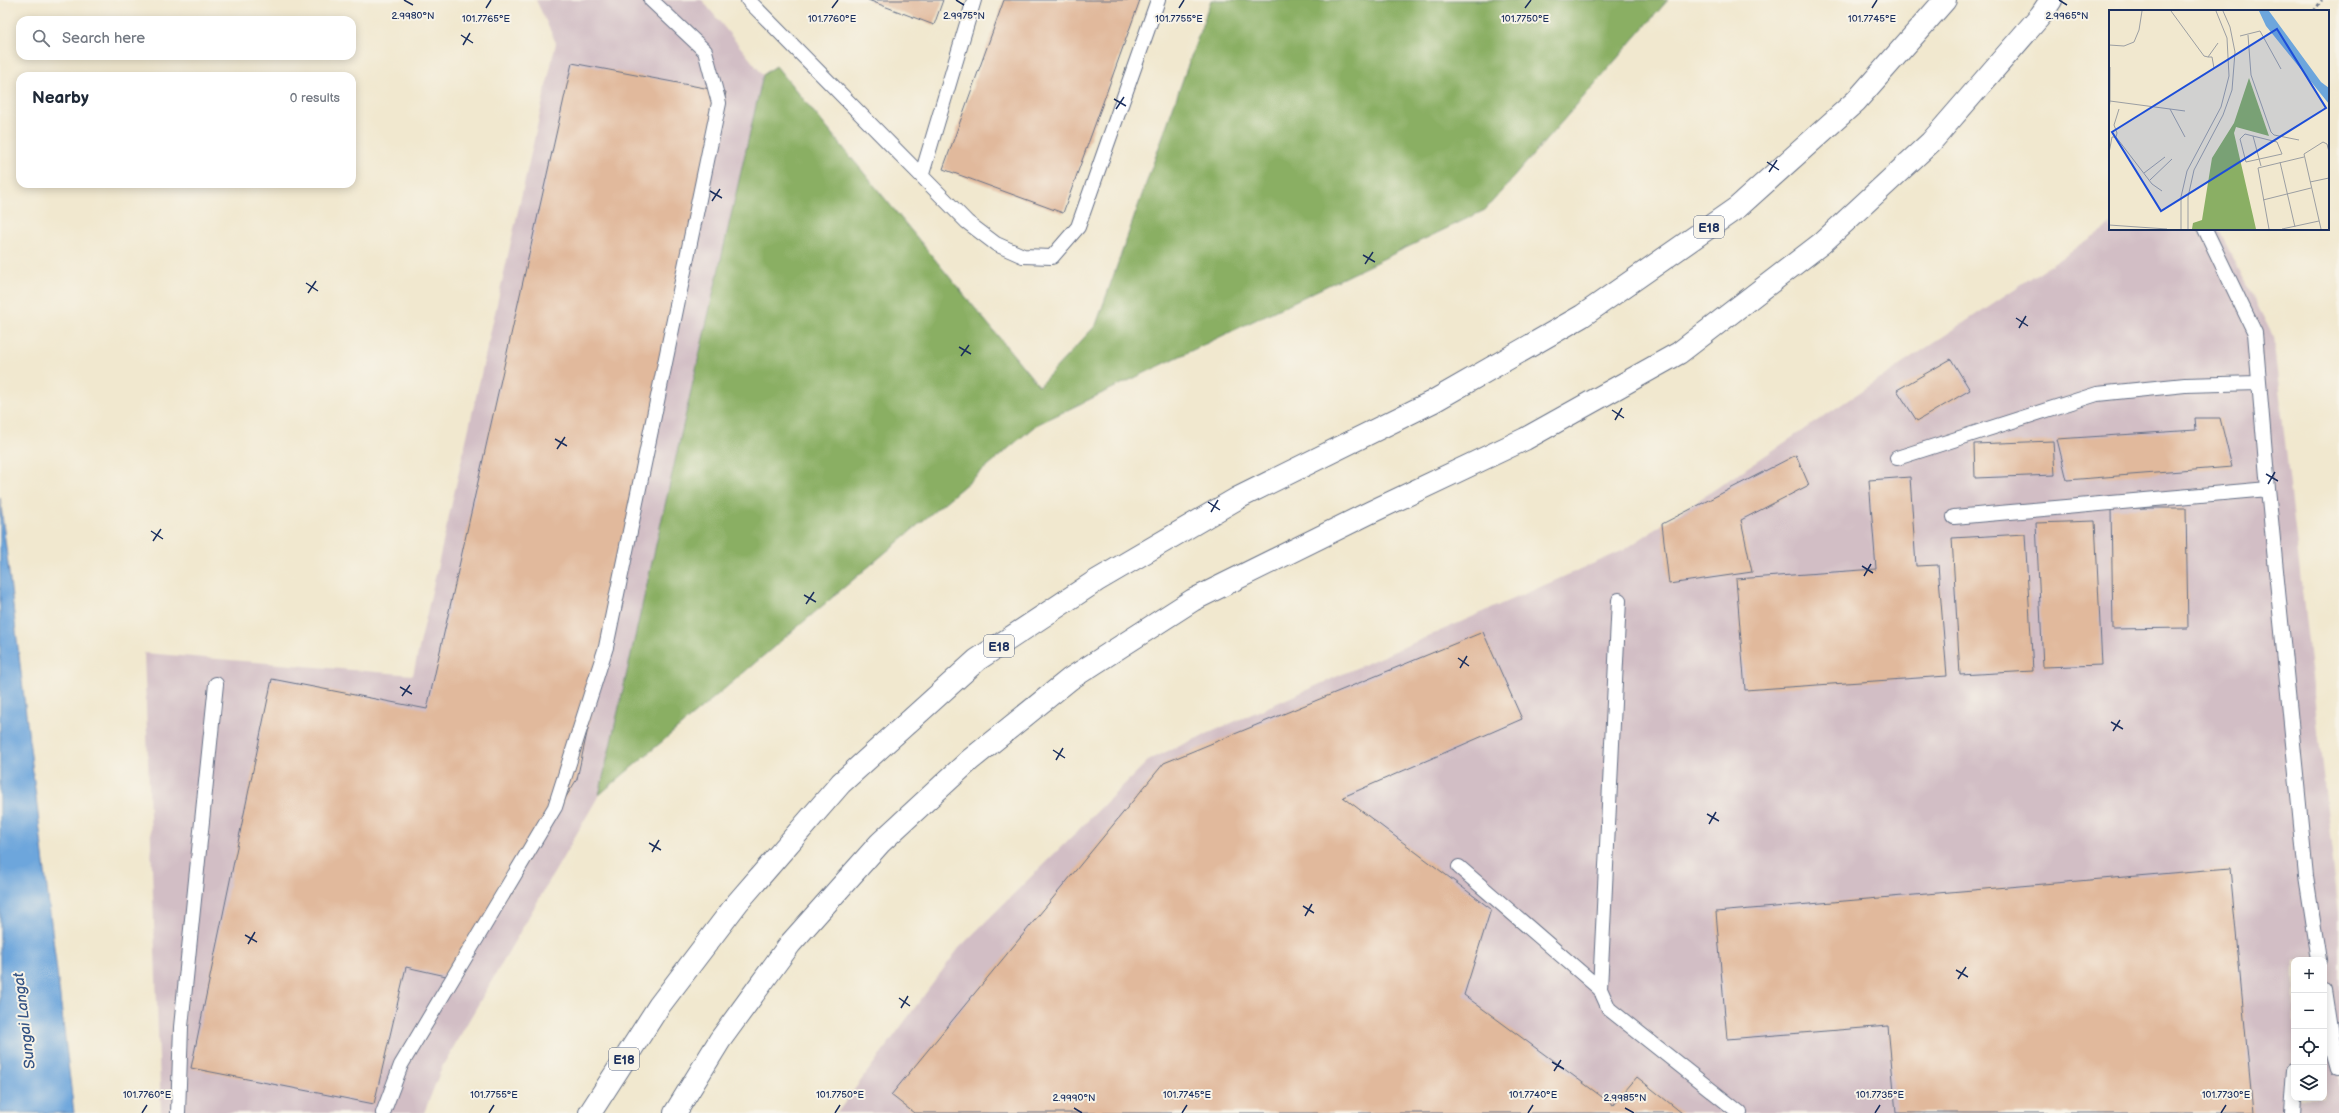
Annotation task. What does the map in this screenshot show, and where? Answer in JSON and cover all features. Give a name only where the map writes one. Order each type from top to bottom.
[{"type":"highway","name":"E18","points":[[590,1113],[659,1006],[738,902],[841,783],[977,660],[1096,581],[1238,498],[1432,402],[1582,316],[1738,207],[1856,101],[1945,0]]},
{"type":"highway","points":[[675,1113],[720,1040],[790,944],[880,843],[970,760],[1052,693],[1070,679],[1193,600],[1371,512],[1525,439],[1679,353],[1822,244],[1926,147],[2041,15],[2051,0]]},
{"type":"lane","points":[[383,1113],[400,1065],[555,807],[606,647],[719,103],[705,52],[651,0]]},
{"type":"lane","points":[[748,0],[922,174],[967,222],[996,244],[1023,256],[1052,257],[1078,227],[1158,0]]},
{"type":"lane","points":[[922,174],[974,0]]},
{"type":"lane","points":[[2205,230],[2255,333],[2258,383],[2306,876],[2319,957]]},
{"type":"lane","points":[[1898,458],[2098,394],[2185,385],[2258,383]]},
{"type":"lane","points":[[1954,517],[2268,489]]},
{"type":"lane","points":[[1600,989],[1619,600]]},
{"type":"lane","points":[[178,1113],[181,1027],[216,684]]},
{"type":"lane","points":[[1459,867],[1600,989],[1609,1009],[1740,1113]]},
{"type":"lane","points":[[2324,993],[2328,1045],[2339,1067]]},
{"type":"lane","points":[[2292,1113],[2293,1101]]},
{"type":"path","points":[[2315,10],[2322,0]]},
{"type":"shaded area","points":[[536,0],[702,0],[763,75],[599,795],[442,1067],[424,1113],[161,1113],[144,653],[413,675],[556,43]]},
{"type":"shaded area","points":[[2109,226],[2109,230],[2219,230],[2273,336],[2339,914],[2339,1113],[837,1113],[959,948],[1150,759],[1624,550]]},
{"type":"green space","points":[[1211,0],[1668,0],[1485,210],[1036,425],[599,795],[763,75],[776,66],[1039,386],[1096,325]]},
{"type":"water","name":"Sungai Langat","points":[[0,498],[74,1113],[0,1113]]},
{"type":"building","points":[[868,0],[943,0],[934,25]]},
{"type":"building","points":[[1004,0],[1140,0],[1063,213],[943,169]]},
{"type":"building","points":[[572,63],[726,92],[577,779],[455,978],[406,967],[374,1104],[191,1068],[272,679],[427,709]]},
{"type":"building","points":[[1951,359],[1970,390],[1917,421],[1897,390]]},
{"type":"building","points":[[2195,418],[2220,418],[2232,467],[2067,480],[2057,439],[2196,430]]},
{"type":"building","points":[[2053,441],[2055,475],[1975,478],[1974,444]]},
{"type":"building","points":[[1796,455],[1809,485],[1741,520],[1752,572],[1669,584],[1662,524]]},
{"type":"building","points":[[1910,477],[1916,566],[1938,565],[1947,676],[1745,690],[1736,579],[1876,569],[1869,480]]},
{"type":"building","points":[[2111,508],[2186,508],[2188,628],[2113,629]]},
{"type":"building","points":[[2095,521],[2102,665],[2043,667],[2036,523]]},
{"type":"building","points":[[2025,534],[2033,671],[1960,675],[1952,538]]},
{"type":"building","points":[[1483,632],[1522,719],[1343,797],[1491,909],[1464,995],[1613,1105],[1637,1077],[1682,1113],[914,1113],[891,1095],[1164,763]]},
{"type":"building","points":[[2230,868],[2253,1113],[1896,1113],[1888,1026],[1727,1039],[1716,912]]}]
